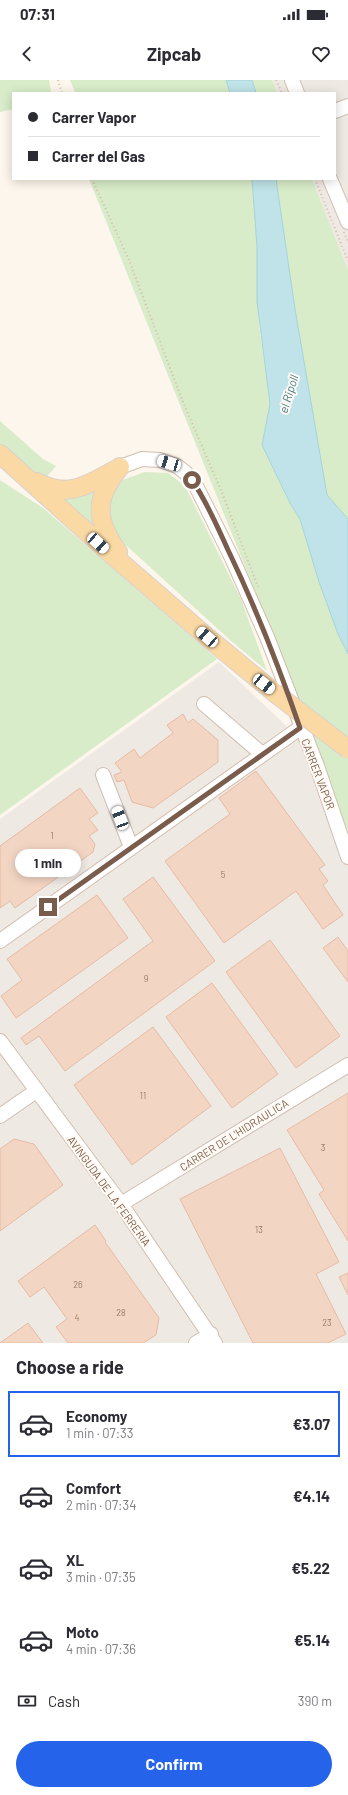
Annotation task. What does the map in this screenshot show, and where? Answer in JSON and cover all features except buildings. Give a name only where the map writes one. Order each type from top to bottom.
[{"type":"main road","points":[[0,454],[75,523],[145,584],[275,693],[348,749]]},
{"type":"main road","points":[[22,473],[57,490],[70,490],[87,484],[120,467]]},
{"type":"main road","points":[[120,467],[112,477],[100,502],[101,519],[109,540],[145,584]]},
{"type":"main road","points":[[0,471],[75,523]]},
{"type":"street","points":[[292,80],[297,92]]},
{"type":"street","points":[[336,111],[348,106]]},
{"type":"street","points":[[330,180],[348,222]]},
{"type":"street","name":"CARRER VAPOR","points":[[120,467],[132,461],[152,459],[169,463],[186,473],[209,509],[267,637],[300,728],[317,766],[348,857]]},
{"type":"street","points":[[204,704],[262,754]]},
{"type":"street","points":[[0,941],[300,728]]},
{"type":"street","points":[[103,775],[131,847]]},
{"type":"street","name":"AVINGUDA DE LA FERRERIA","points":[[0,1041],[121,1204],[213,1339]]},
{"type":"street","name":"CARRER DE L'HIDRAULICA","points":[[121,1204],[348,1065]]},
{"type":"street","points":[[0,1116],[36,1091]]},
{"type":"street","points":[[196,1343],[213,1339]]},
{"type":"path","points":[[58,80],[62,92]]},
{"type":"path","points":[[276,80],[282,92]]},
{"type":"path","points":[[92,180],[129,260],[183,402],[257,582],[261,599],[254,606]]},
{"type":"path","points":[[315,180],[348,260]]},
{"type":"shaded area","points":[[272,80],[348,80],[348,270],[312,180],[336,180],[336,92],[277,92]]},
{"type":"shaded area","points":[[219,662],[319,757],[348,831],[348,1343],[0,1343],[0,819]]},
{"type":"green space","points":[[0,80],[49,80],[51,92],[12,92],[12,109],[0,112]]},
{"type":"green space","points":[[70,80],[226,80],[230,92],[75,92]]},
{"type":"green space","points":[[252,80],[272,80],[277,92],[256,92]]},
{"type":"green space","points":[[89,180],[252,180],[257,247],[259,325],[270,404],[262,445],[290,503],[300,519],[319,582],[338,634],[348,654],[348,831],[265,616]]},
{"type":"green space","points":[[276,180],[312,180],[348,270],[348,519],[327,495],[295,309]]},
{"type":"green space","points":[[0,421],[43,459],[56,466],[44,480],[29,470],[0,445]]},
{"type":"green space","points":[[145,472],[168,473],[185,486],[241,599],[267,671],[230,640],[117,537],[106,524],[114,483]]},
{"type":"green space","points":[[0,480],[43,508],[217,659],[0,815]]},
{"type":"green space","points":[[98,484],[99,531],[55,495]]},
{"type":"water","points":[[226,80],[252,80],[256,92],[230,92]]},
{"type":"water","name":"el Ripoll","points":[[252,180],[276,180],[295,309],[327,495],[348,519],[348,654],[338,634],[319,582],[300,519],[290,503],[262,445],[270,404],[257,302],[257,247]]},
{"type":"route","points":[[48,907],[300,728],[267,637],[254,606],[209,509],[192,480]]}]
